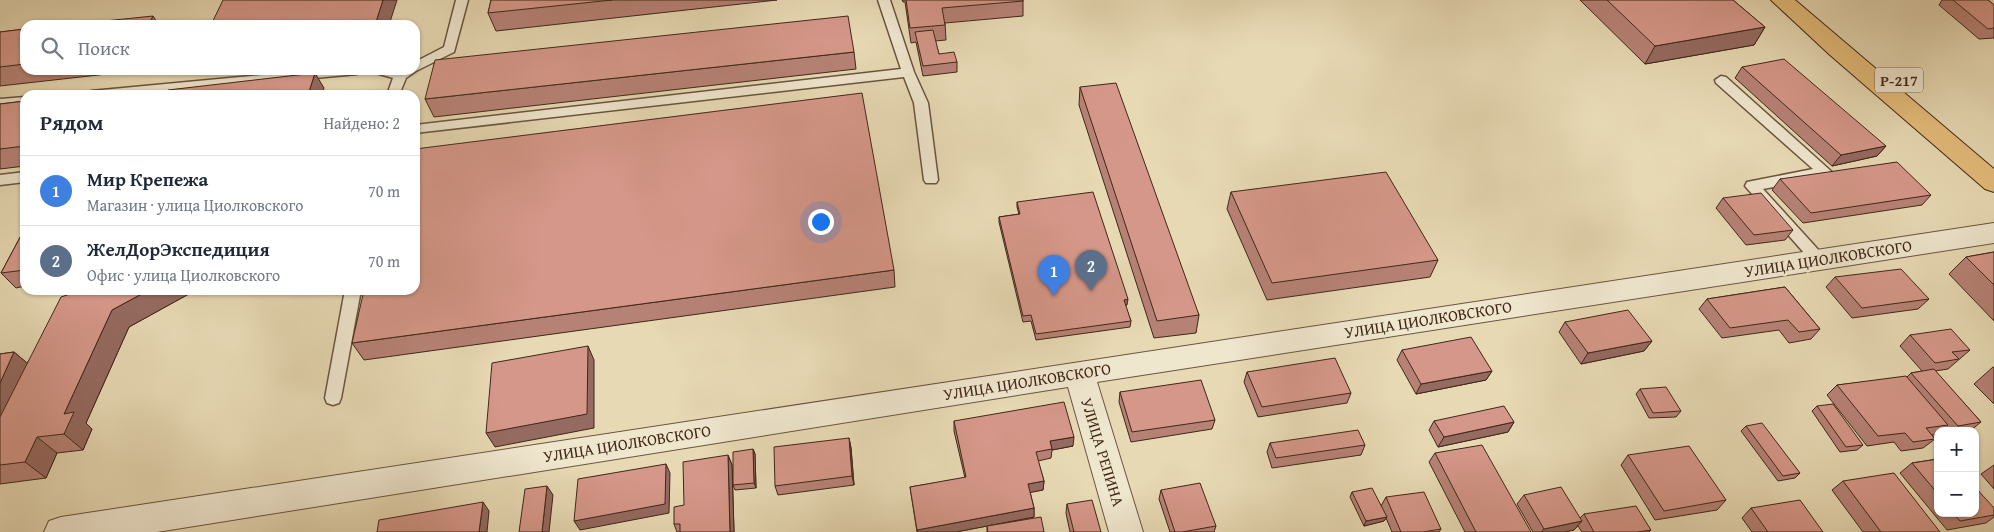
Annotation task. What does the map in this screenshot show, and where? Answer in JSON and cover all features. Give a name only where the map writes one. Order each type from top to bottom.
[{"type":"main road","points":[[1782,0],[1994,182]]},
{"type":"main road","name":"Р-217","points":[[1806,0],[1994,158]]},
{"type":"street","name":"УЛИЦА ЦИОЛКОВСКОГО","points":[[61,532],[1079,372],[1994,232]]},
{"type":"street","name":"УЛИЦА РЕПИНА","points":[[1079,372],[1126,532]]},
{"type":"lane","points":[[420,64],[450,49],[462,0]]},
{"type":"lane","points":[[884,0],[908,72],[921,103],[931,180]]},
{"type":"lane","points":[[420,128],[908,72]]},
{"type":"lane","points":[[143,90],[304,75]]},
{"type":"lane","points":[[396,90],[404,75]]},
{"type":"lane","points":[[1721,80],[1825,172],[1752,186],[1818,260]]},
{"type":"lane","points":[[0,104],[20,102]]},
{"type":"lane","points":[[0,180],[20,178]]},
{"type":"lane","points":[[333,398],[351,295]]},
{"type":"building","points":[[223,0],[383,0],[377,20],[213,20]]},
{"type":"building","points":[[491,0],[612,0],[488,13]]},
{"type":"building","points":[[906,0],[1023,1],[942,8],[945,25],[910,28]]},
{"type":"building","points":[[1607,0],[1733,0],[1765,27],[1655,46]]},
{"type":"building","points":[[1953,0],[1988,0],[1994,5],[1994,28],[1988,29]]},
{"type":"building","points":[[153,16],[151,20],[114,20]]},
{"type":"building","points":[[848,16],[854,52],[425,99],[435,60]]},
{"type":"building","points":[[20,30],[20,65],[0,67],[0,32]]},
{"type":"building","points":[[933,30],[939,54],[954,52],[957,62],[923,66],[915,32]]},
{"type":"building","points":[[1784,59],[1886,146],[1841,155],[1742,67]]},
{"type":"building","points":[[298,75],[314,75],[310,90],[168,90]]},
{"type":"building","points":[[1116,83],[1199,315],[1157,321],[1080,87]]},
{"type":"building","points":[[862,93],[894,270],[352,343],[363,295],[420,295],[420,148]]},
{"type":"building","points":[[20,102],[20,147],[0,149],[0,104]]},
{"type":"building","points":[[1897,162],[1931,195],[1811,213],[1780,179]]},
{"type":"building","points":[[1386,172],[1438,260],[1272,283],[1231,192]]},
{"type":"building","points":[[1093,192],[1128,299],[1124,300],[1131,321],[1036,334],[1031,315],[1023,316],[999,217],[1020,214],[1017,202]]},
{"type":"building","points":[[1761,193],[1793,230],[1754,235],[1723,198]]},
{"type":"building","points":[[20,237],[20,271],[1,273]]},
{"type":"building","points":[[1994,252],[1994,285],[1966,257]]},
{"type":"building","points":[[1901,269],[1929,299],[1862,308],[1835,277]]},
{"type":"building","points":[[1785,287],[1820,329],[1799,332],[1788,320],[1730,328],[1707,299]]},
{"type":"building","points":[[67,295],[140,295],[112,310],[64,414],[74,412],[64,434],[37,437],[25,462],[0,465],[0,417],[61,297]]},
{"type":"building","points":[[1628,310],[1652,341],[1588,353],[1565,322]]},
{"type":"building","points":[[1951,329],[1970,350],[1952,352],[1959,359],[1935,363],[1910,335]]},
{"type":"building","points":[[1471,337],[1492,371],[1421,384],[1402,350]]},
{"type":"building","points":[[588,346],[587,414],[486,433],[492,363]]},
{"type":"building","points":[[14,352],[0,383],[0,354]]},
{"type":"building","points":[[1335,358],[1351,393],[1262,407],[1247,372]]},
{"type":"building","points":[[1934,369],[1981,422],[1958,426],[1911,373]]},
{"type":"building","points":[[1906,376],[1948,425],[1926,428],[1934,439],[1913,442],[1905,433],[1878,436],[1837,385]]},
{"type":"building","points":[[1201,380],[1215,420],[1132,432],[1120,392]]},
{"type":"building","points":[[1666,387],[1681,411],[1653,413],[1640,389]]},
{"type":"building","points":[[1064,402],[1074,437],[1050,441],[1052,449],[1036,452],[1044,481],[1028,484],[1034,508],[917,530],[910,487],[966,477],[954,421]]},
{"type":"building","points":[[1833,404],[1863,445],[1846,447],[1817,406]]},
{"type":"building","points":[[1504,406],[1514,422],[1444,437],[1434,421]]},
{"type":"building","points":[[1762,423],[1800,473],[1783,476],[1746,426]]},
{"type":"building","points":[[1358,430],[1365,445],[1276,458],[1270,443]]},
{"type":"building","points":[[849,438],[852,476],[775,486],[774,447]]},
{"type":"building","points":[[1482,445],[1531,532],[1476,532],[1435,453]]},
{"type":"building","points":[[1689,446],[1726,500],[1664,511],[1628,455]]},
{"type":"building","points":[[753,449],[754,483],[733,485],[733,452]]},
{"type":"building","points":[[728,455],[730,532],[680,532],[680,524],[674,524],[674,507],[684,505],[683,462]]},
{"type":"building","points":[[1934,460],[1934,489],[1912,463]]},
{"type":"building","points":[[666,464],[665,504],[574,521],[578,479]]},
{"type":"building","points":[[1894,473],[1940,532],[1881,532],[1843,481]]},
{"type":"building","points":[[1200,483],[1216,526],[1175,532],[1161,490]]},
{"type":"building","points":[[547,486],[542,532],[519,532],[525,489]]},
{"type":"building","points":[[1561,487],[1582,521],[1544,529],[1524,495]]},
{"type":"building","points":[[1372,488],[1387,517],[1366,521],[1352,492]]},
{"type":"building","points":[[1979,491],[1994,508],[1994,515],[1960,521],[1956,517],[1979,517]]},
{"type":"building","points":[[1424,492],[1441,529],[1423,532],[1401,532],[1386,497]]},
{"type":"building","points":[[1092,500],[1101,532],[1074,532],[1067,504]]},
{"type":"building","points":[[1800,500],[1823,532],[1768,532],[1751,508]]},
{"type":"building","points":[[483,502],[479,532],[377,532],[379,520]]},
{"type":"building","points":[[1636,506],[1651,530],[1637,532],[1594,532],[1584,514]]},
{"type":"building","points":[[1041,517],[1044,532],[988,532],[987,526]]},
{"type":"place","name":"ЖелДорЭкспедиция","points":[[1091,291]]},
{"type":"place","name":"Мир Крепежа","points":[[1054,296]]}]
